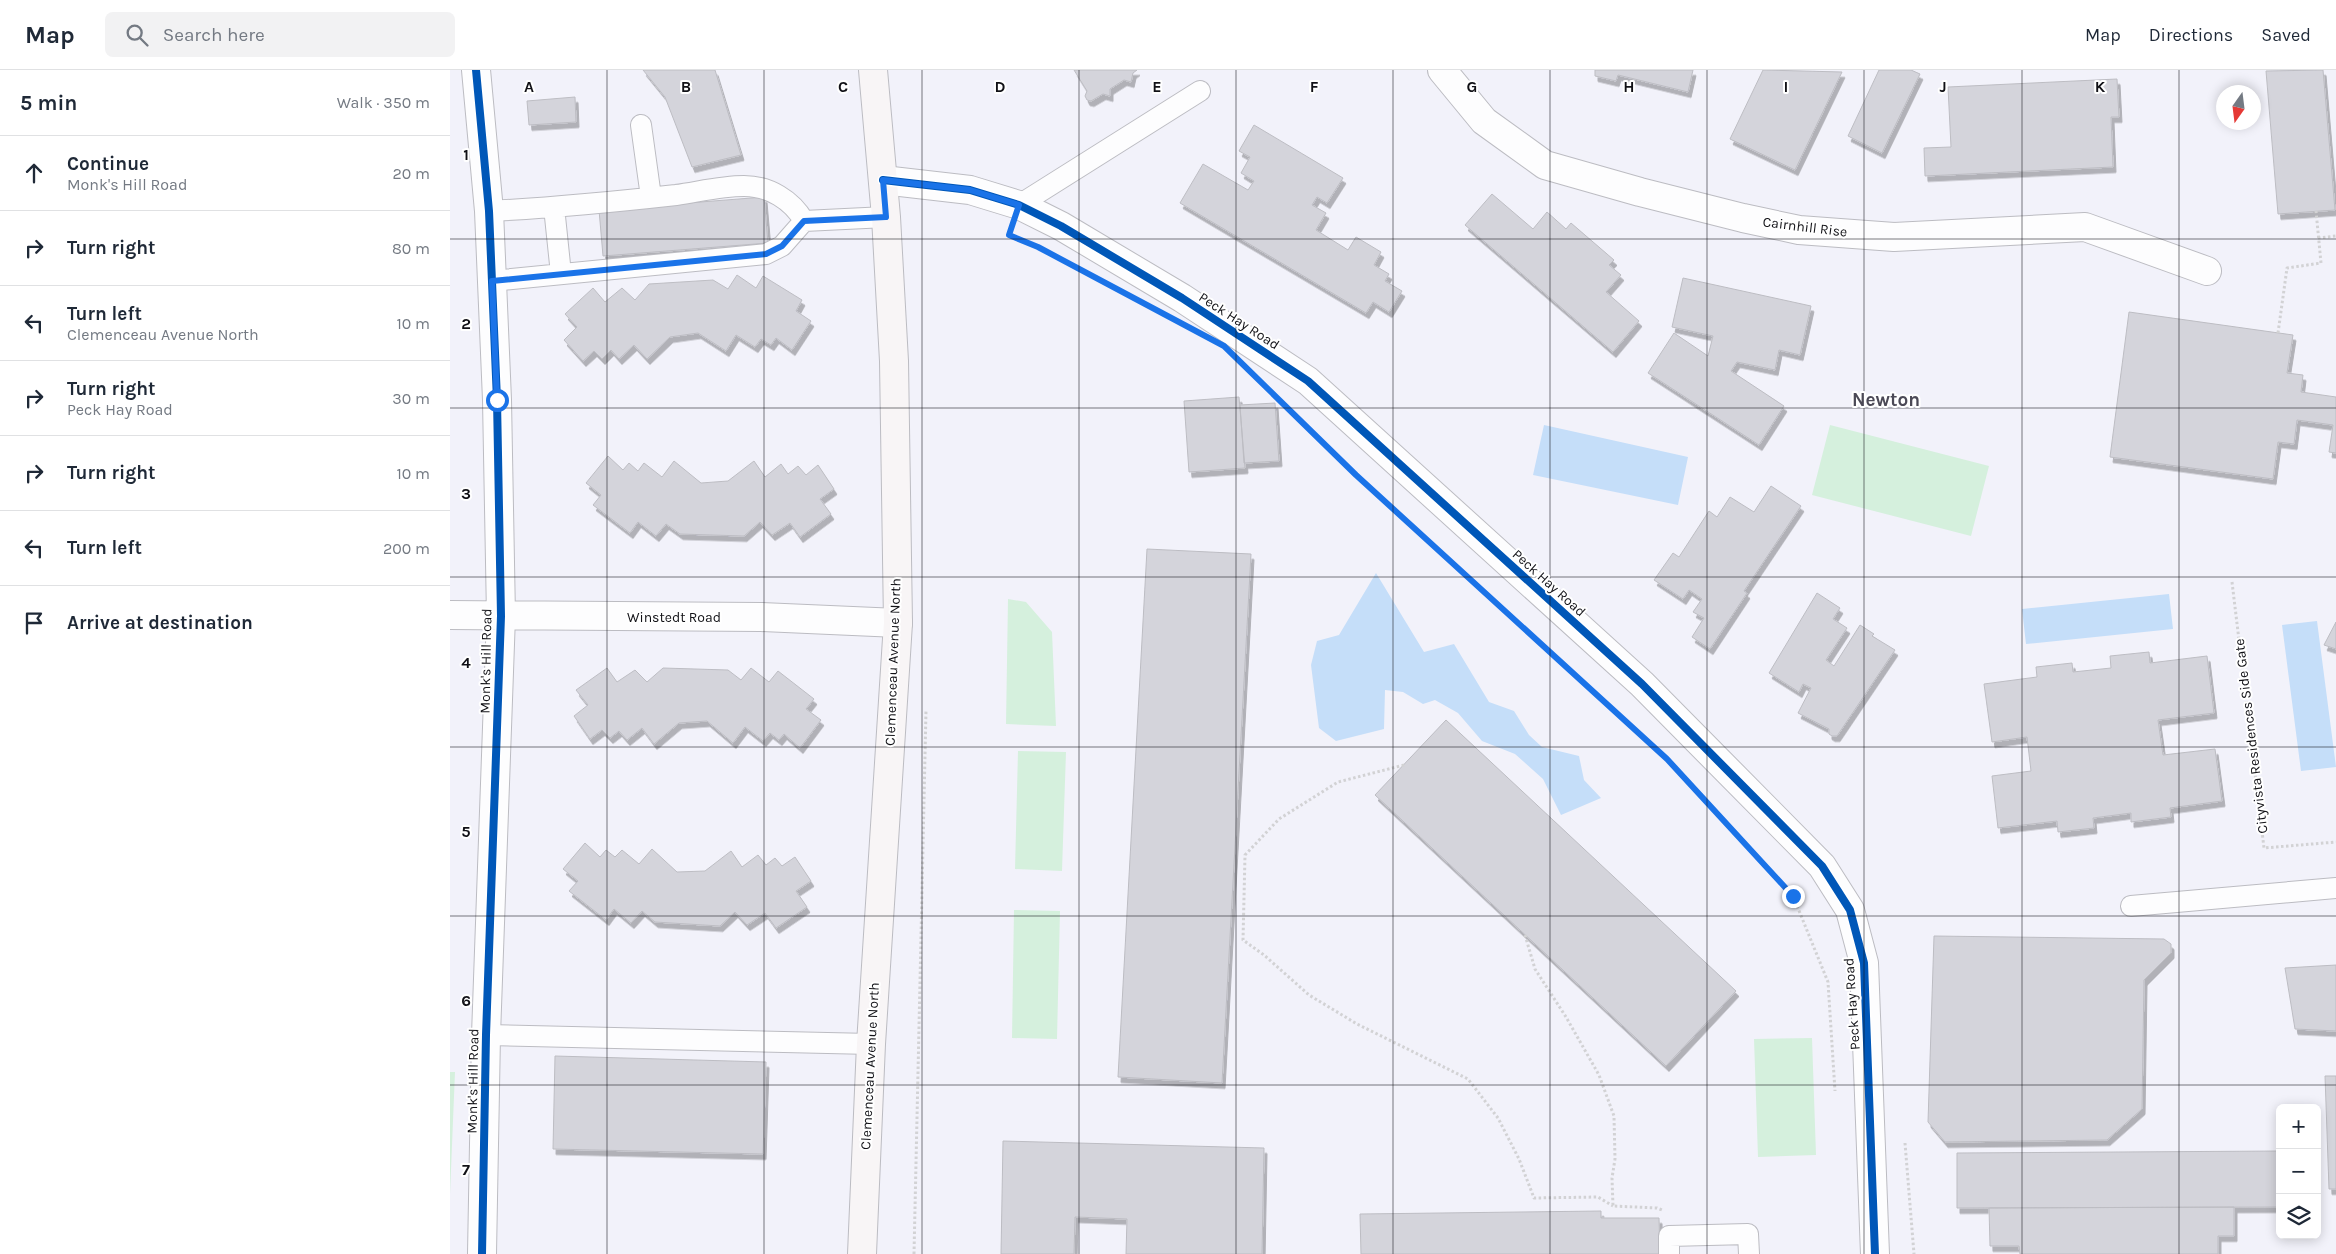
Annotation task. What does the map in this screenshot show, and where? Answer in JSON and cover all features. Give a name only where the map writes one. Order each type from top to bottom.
[{"type":"main road","name":"Clemenceau Avenue North","points":[[862,1254],[870,1044],[898,624],[894,361],[886,217],[873,70]]},
{"type":"street","name":"Monk's Hill Road","points":[[476,70],[489,211],[497,400],[500,616],[486,1035],[482,1254]]},
{"type":"street","name":"Cairnhill Rise","points":[[1442,70],[1484,121],[1545,165],[1640,192],[1799,230],[1894,237],[2085,227],[2206,271]]},
{"type":"street","name":"Peck Hay Road","points":[[883,180],[970,190],[1019,205],[1061,226],[1182,298],[1308,381],[1642,684],[1822,866],[1850,910],[1864,963],[1876,1254]]},
{"type":"street","name":"Winstedt Road","points":[[450,615],[761,617],[898,624]]},
{"type":"lane","points":[[1019,205],[1200,91]]},
{"type":"lane","points":[[641,125],[651,197]]},
{"type":"lane","points":[[489,211],[554,207],[751,187],[769,191],[782,197],[797,209],[804,221]]},
{"type":"lane","points":[[554,207],[561,274]]},
{"type":"lane","points":[[492,281],[766,254],[782,246],[804,221],[886,217]]},
{"type":"lane","points":[[2132,906],[2336,888]]},
{"type":"lane","points":[[486,1035],[870,1044]]},
{"type":"lane","points":[[1669,1245],[1748,1234],[1749,1254]]},
{"type":"path","points":[[2278,333],[2287,268],[2321,263],[2316,212]]},
{"type":"path","points":[[2318,238],[2336,236]]},
{"type":"path","points":[[1279,401],[1356,475],[1667,759],[1793,896],[1828,982],[1835,1097]]},
{"type":"path","points":[[1404,765],[1338,782],[1279,819],[1245,855],[1242,940],[1264,955],[1309,995],[1357,1024],[1468,1080],[1498,1118],[1519,1159],[1534,1198],[1598,1197],[1613,1206],[1657,1208],[1667,1214],[1669,1245]]},
{"type":"path","points":[[1525,935],[1535,969],[1566,1017],[1599,1075],[1614,1116],[1613,1206]]},
{"type":"green space","points":[[1830,425],[1989,466],[1971,536],[1812,495]]},
{"type":"green space","points":[[1008,599],[1026,602],[1052,632],[1056,726],[1006,724]]},
{"type":"green space","points":[[1018,751],[1066,752],[1062,871],[1015,869]]},
{"type":"green space","points":[[1014,910],[1060,911],[1057,1039],[1012,1038]]},
{"type":"green space","points":[[1812,1038],[1816,1155],[1758,1157],[1754,1039]]},
{"type":"green space","points":[[450,1072],[455,1072],[450,1194]]},
{"type":"water","points":[[1544,425],[1688,457],[1678,505],[1533,475]]},
{"type":"water","points":[[1376,573],[1424,652],[1454,644],[1489,702],[1514,711],[1529,735],[1542,747],[1579,756],[1584,780],[1601,798],[1561,815],[1543,779],[1515,754],[1482,741],[1458,713],[1435,700],[1423,704],[1403,692],[1385,690],[1384,729],[1336,741],[1319,728],[1311,665],[1317,641],[1339,635]]},
{"type":"water","points":[[2169,594],[2173,629],[2026,644],[2022,609]]},
{"type":"water","points":[[2317,621],[2336,767],[2301,771],[2282,625]]},
{"type":"building","points":[[643,70],[715,70],[741,155],[692,167],[665,97]]},
{"type":"building","points":[[1074,70],[1137,70],[1133,73],[1131,82],[1124,80],[1110,89],[1110,96],[1103,94],[1091,101],[1087,100],[1085,96],[1087,91]]},
{"type":"building","points":[[1595,70],[1693,70],[1688,92],[1618,75],[1616,81],[1595,76]]},
{"type":"building","points":[[1763,70],[1842,72],[1795,170],[1730,139]]},
{"type":"building","points":[[1879,70],[1911,70],[1920,74],[1882,153],[1848,136]]},
{"type":"building","points":[[2323,70],[2335,210],[2278,214],[2266,71]]},
{"type":"building","points":[[2117,79],[2119,117],[2111,117],[2113,167],[1925,176],[1924,148],[1951,147],[1948,87]]},
{"type":"building","points":[[575,97],[576,122],[529,125],[527,101]]},
{"type":"building","points":[[1254,125],[1343,178],[1327,203],[1317,197],[1312,205],[1326,213],[1316,230],[1348,250],[1356,237],[1381,252],[1374,265],[1389,274],[1385,281],[1402,291],[1389,312],[1373,302],[1366,313],[1180,203],[1203,164],[1248,190],[1254,181],[1241,173],[1250,157],[1239,151]]},
{"type":"building","points":[[1492,194],[1533,229],[1547,212],[1566,229],[1571,223],[1614,260],[1609,265],[1621,275],[1606,292],[1639,321],[1613,352],[1465,225]]},
{"type":"building","points":[[764,197],[768,243],[603,256],[599,210]]},
{"type":"building","points":[[737,275],[756,288],[763,276],[802,300],[796,311],[811,321],[792,350],[776,338],[771,345],[761,339],[755,347],[736,335],[726,351],[698,333],[670,337],[647,359],[634,345],[619,359],[611,350],[602,359],[594,351],[583,361],[564,340],[577,327],[565,314],[593,288],[605,302],[622,288],[635,300],[649,284],[713,280],[728,289]]},
{"type":"building","points":[[1683,278],[1811,306],[1800,355],[1779,350],[1775,370],[1737,362],[1731,371],[1784,406],[1759,445],[1648,373],[1674,333],[1708,356],[1713,336],[1672,327]]},
{"type":"building","points":[[2129,312],[2293,335],[2287,373],[2303,375],[2301,392],[2336,397],[2336,453],[2329,452],[2333,425],[2297,420],[2294,444],[2278,442],[2273,479],[2110,457]]},
{"type":"building","points":[[1239,397],[1245,468],[1189,472],[1184,401]]},
{"type":"building","points":[[1275,403],[1279,461],[1244,463],[1240,405]]},
{"type":"building","points":[[608,456],[623,470],[629,463],[638,471],[644,463],[662,477],[674,461],[701,483],[728,481],[754,461],[765,477],[781,464],[788,474],[798,466],[806,475],[818,465],[834,489],[820,499],[831,514],[800,537],[790,523],[772,535],[760,522],[744,536],[680,534],[666,524],[656,536],[638,522],[630,533],[593,505],[601,495],[586,483]]},
{"type":"building","points":[[1771,486],[1801,506],[1744,591],[1747,593],[1710,649],[1692,637],[1704,618],[1693,612],[1702,599],[1689,590],[1683,599],[1654,580],[1673,553],[1679,557],[1709,511],[1717,517],[1730,497],[1754,512]]},
{"type":"building","points":[[1147,549],[1251,554],[1222,1083],[1118,1077]]},
{"type":"building","points":[[1817,593],[1840,608],[1833,619],[1847,628],[1826,660],[1834,666],[1860,625],[1874,634],[1872,636],[1895,650],[1837,736],[1832,736],[1829,734],[1829,729],[1798,713],[1811,688],[1803,684],[1799,692],[1769,673]]},
{"type":"building","points":[[2336,622],[2336,649],[2324,645]]},
{"type":"building","points":[[2149,652],[2150,663],[2207,656],[2214,713],[2158,720],[2163,755],[2215,749],[2222,801],[2170,808],[2171,817],[2131,822],[2131,813],[2093,818],[2094,828],[2058,832],[2057,821],[1998,828],[1992,776],[2031,771],[2027,737],[1992,742],[1984,684],[2037,677],[2036,667],[2072,663],[2073,672],[2111,668],[2110,656]]},
{"type":"building","points":[[607,668],[617,682],[635,670],[647,682],[663,668],[728,670],[741,680],[751,668],[769,682],[778,671],[814,699],[806,709],[821,720],[800,748],[784,734],[779,740],[770,733],[763,741],[745,727],[733,743],[707,721],[679,723],[654,744],[642,728],[627,740],[619,731],[610,738],[602,730],[590,739],[574,716],[588,705],[576,690]]},
{"type":"building","points":[[1446,720],[1736,991],[1666,1066],[1375,795]]},
{"type":"building","points":[[585,843],[600,857],[606,850],[615,857],[622,850],[639,864],[652,849],[677,872],[705,871],[731,851],[742,867],[758,855],[766,865],[775,858],[782,866],[795,857],[811,881],[796,891],[807,907],[776,928],[765,913],[747,925],[735,912],[720,926],[655,922],[642,911],[631,923],[614,909],[606,920],[569,891],[578,881],[563,869]]},
{"type":"building","points":[[1934,936],[2164,939],[2171,944],[2171,953],[2144,980],[2142,1109],[2107,1140],[1945,1142],[1928,1122]]},
{"type":"building","points":[[2336,965],[2336,1031],[2295,1029],[2285,968]]},
{"type":"building","points":[[555,1056],[766,1062],[763,1154],[553,1149]]},
{"type":"building","points":[[2325,1076],[2336,1076],[2336,1189],[2329,1189]]},
{"type":"building","points":[[1003,1141],[1264,1148],[1262,1254],[1126,1254],[1127,1219],[1075,1217],[1074,1254],[1001,1254]]},
{"type":"building","points":[[2276,1151],[2276,1207],[1957,1208],[1957,1153]]},
{"type":"building","points":[[2234,1207],[2234,1236],[2218,1236],[2218,1254],[2020,1254],[2019,1246],[1990,1246],[1989,1208]]},
{"type":"building","points":[[1601,1211],[1601,1218],[1659,1218],[1660,1254],[1361,1254],[1360,1214]]},
{"type":"cycle path","points":[[476,70],[489,211],[497,400],[501,616],[486,1035],[482,1254]]},
{"type":"cycle path","points":[[883,180],[970,190],[1019,205],[1061,226],[1182,298],[1308,381],[1642,684],[1822,866],[1850,910],[1864,963],[1875,1254]]},
{"type":"district","name":"Newton","points":[[1886,400]]},
{"type":"route","points":[[497,400],[492,281],[766,254],[782,246],[804,221],[886,217],[883,180],[970,190],[1019,205],[1009,235],[1038,247],[1224,346],[1356,475],[1667,759],[1793,896]]}]
